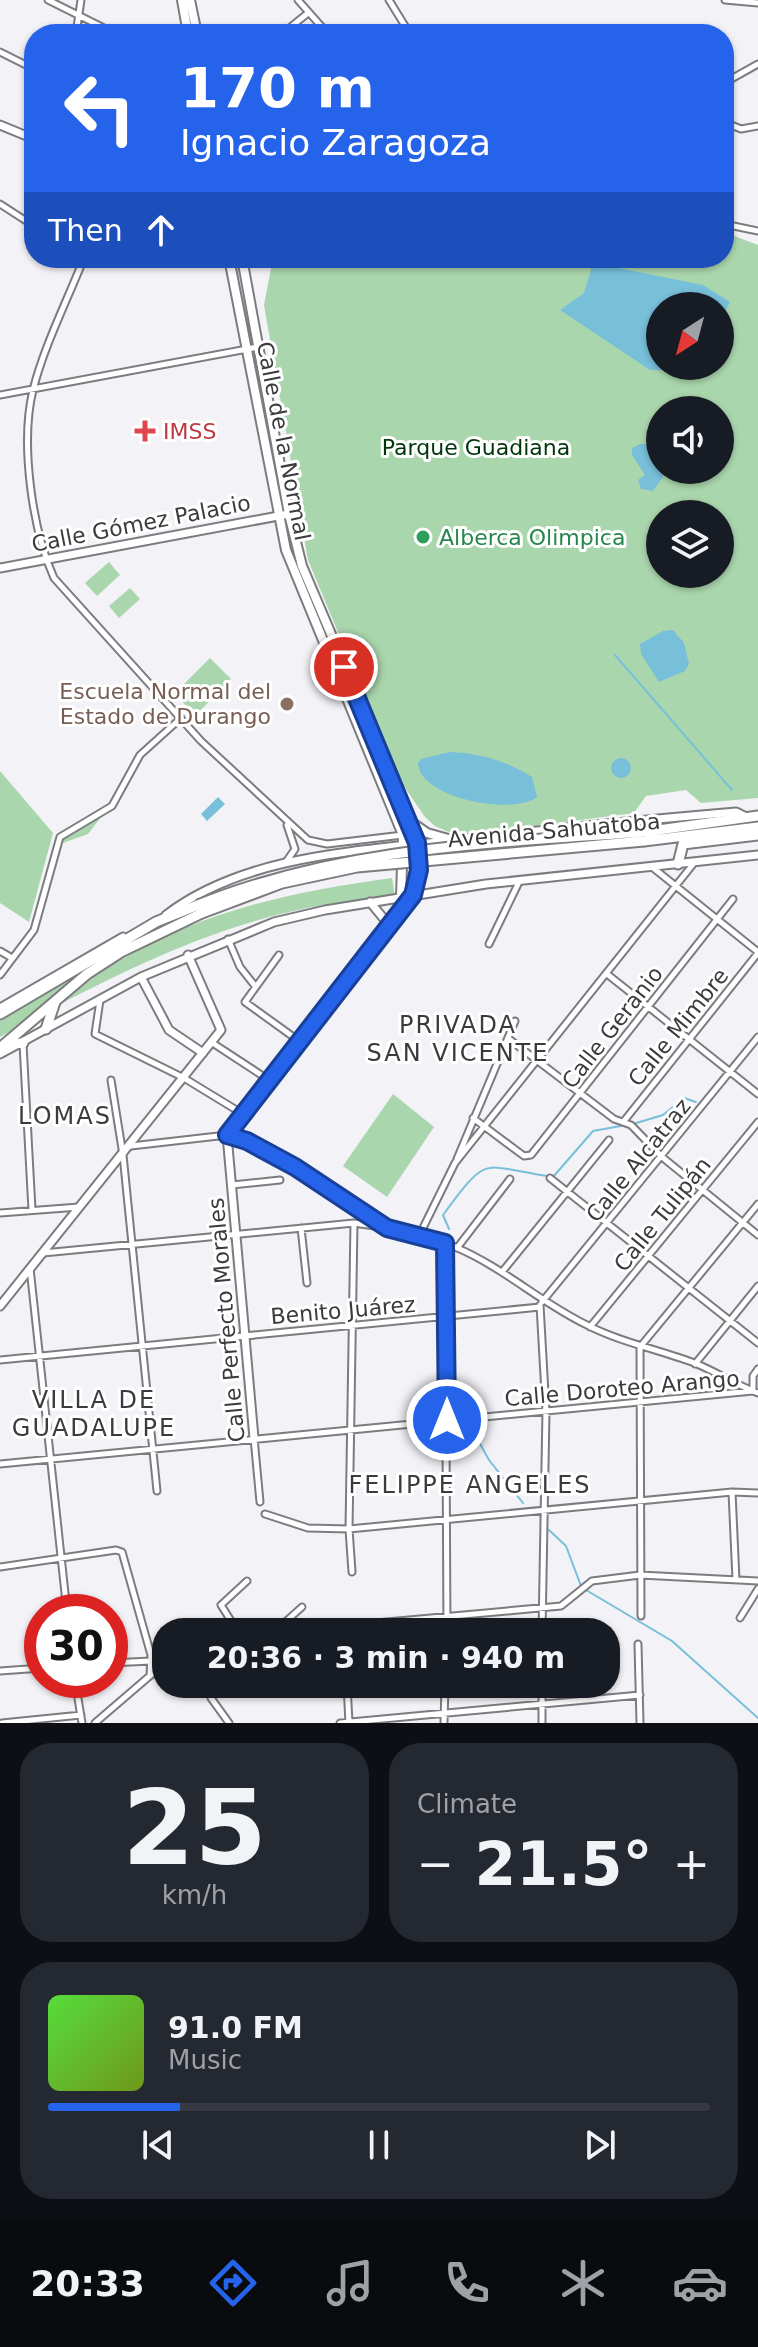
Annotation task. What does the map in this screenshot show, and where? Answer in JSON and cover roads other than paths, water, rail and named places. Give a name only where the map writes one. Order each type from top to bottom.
[{"type":"main road","points":[[182,0],[186,24]]},
{"type":"main road","points":[[190,0],[195,24]]},
{"type":"main road","name":"Calle de la Normal","points":[[231,268],[278,516],[292,566],[404,840]]},
{"type":"main road","name":"Calle de la Normal","points":[[244,268],[289,514],[307,578],[411,822],[417,843],[419,870],[413,895]]},
{"type":"main road","name":"Avenida Sahuatoba","points":[[644,836],[753,817]]},
{"type":"main road","points":[[398,825],[411,822],[427,833],[452,840]]},
{"type":"main road","name":"Avenida Sahuatoba","points":[[1,1049],[18,1040],[57,999],[121,952],[200,909],[287,872],[354,858],[758,827]]},
{"type":"main road","points":[[678,864],[683,844],[758,835]]},
{"type":"main road","points":[[403,901],[404,840]]},
{"type":"main road","points":[[0,1014],[156,922],[200,909]]},
{"type":"main road","points":[[46,1029],[57,999]]},
{"type":"street","points":[[48,0],[95,24]]},
{"type":"street","points":[[78,24],[81,0]]},
{"type":"street","points":[[298,0],[318,24]]},
{"type":"street","points":[[389,0],[404,24]]},
{"type":"street","points":[[725,0],[758,3]]},
{"type":"street","points":[[294,24],[308,13]]},
{"type":"street","points":[[0,52],[24,64]]},
{"type":"street","points":[[734,77],[758,64]]},
{"type":"street","points":[[0,125],[24,135]]},
{"type":"street","points":[[734,126],[741,129],[758,126]]},
{"type":"street","points":[[0,204],[24,220]]},
{"type":"street","points":[[734,226],[758,231]]},
{"type":"street","points":[[80,268],[32,391],[31,484],[46,560],[54,578],[66,593],[181,718],[287,824],[318,844],[404,840],[417,843],[723,813],[736,812],[753,817]]},
{"type":"street","points":[[0,395],[258,347]]},
{"type":"street","name":"Calle Gómez Palacio","points":[[0,568],[289,514]]},
{"type":"street","points":[[0,975],[34,930],[60,837],[112,806],[140,755],[181,718]]},
{"type":"street","points":[[284,865],[295,849],[287,824]]},
{"type":"street","points":[[0,1008],[104,946],[156,922],[178,906],[215,887],[284,865],[404,840]]},
{"type":"street","name":"Avenida Sahuatoba","points":[[413,895],[520,879],[758,855]]},
{"type":"street","points":[[455,1163],[695,861]]},
{"type":"street","points":[[651,867],[758,952]]},
{"type":"street","points":[[489,944],[520,879]]},
{"type":"street","points":[[227,1135],[389,925],[403,901],[413,895]]},
{"type":"street","name":"Calle Geranio","points":[[486,1127],[524,1156],[531,1155],[733,899]]},
{"type":"street","points":[[32,1210],[18,1040],[46,1029],[188,955],[274,922],[370,902],[403,901]]},
{"type":"street","points":[[370,902],[389,925]]},
{"type":"street","points":[[228,939],[240,967],[255,986]]},
{"type":"street","points":[[0,951],[12,958]]},
{"type":"street","name":"Calle Mimbre","points":[[624,1121],[758,952]]},
{"type":"street","points":[[0,1306],[221,1030],[188,955]]},
{"type":"street","points":[[279,955],[245,1000],[299,1041]]},
{"type":"street","points":[[607,974],[758,1094]]},
{"type":"street","points":[[141,977],[169,1030],[203,1053]]},
{"type":"street","points":[[101,998],[95,1034],[184,1078],[243,1114]]},
{"type":"street","points":[[420,1234],[455,1163],[515,1021]]},
{"type":"street","name":"Calle Alcatraz","points":[[541,1304],[758,1037]]},
{"type":"street","points":[[509,1039],[540,1059],[614,1119],[624,1121],[662,1157],[758,1235]]},
{"type":"street","points":[[211,1042],[269,1080]]},
{"type":"street","points":[[111,1080],[123,1155],[157,1491]]},
{"type":"street","points":[[473,1118],[486,1127]]},
{"type":"street","name":"Calle Tulipán","points":[[590,1327],[758,1122]]},
{"type":"street","points":[[131,1146],[227,1135],[271,1154],[387,1228]]},
{"type":"street","name":"Calle Perfecto Morales","points":[[227,1135],[260,1502]]},
{"type":"street","points":[[502,1272],[609,1140]]},
{"type":"street","points":[[550,1178],[758,1343]]},
{"type":"street","points":[[457,1248],[510,1179]]},
{"type":"street","points":[[232,1185],[280,1180]]},
{"type":"street","points":[[641,1616],[638,1502],[640,1347],[758,1204]]},
{"type":"street","points":[[0,1213],[80,1207]]},
{"type":"street","points":[[42,1253],[354,1223],[420,1234],[457,1248],[502,1272],[541,1304],[640,1347],[695,1364],[756,1392]]},
{"type":"street","points":[[352,1572],[349,1529],[354,1223]]},
{"type":"street","points":[[301,1228],[307,1283]]},
{"type":"street","points":[[445,1243],[448,1316],[447,1617]]},
{"type":"street","points":[[30,1268],[65,1594]]},
{"type":"street","points":[[695,1364],[758,1286]]},
{"type":"street","points":[[541,1304],[546,1411],[542,1618]]},
{"type":"street","name":"Benito Juárez","points":[[0,1360],[352,1326],[541,1304]]},
{"type":"street","points":[[756,1392],[753,1376],[758,1369]]},
{"type":"street","name":"Calle Doroteo Arango","points":[[0,1464],[756,1392]]},
{"type":"street","points":[[732,1492],[736,1580]]},
{"type":"street","points":[[265,1514],[308,1528],[349,1529],[732,1492],[758,1493]]},
{"type":"street","points":[[0,1567],[116,1550],[126,1557],[151,1661],[150,1676],[95,1723]]},
{"type":"street","points":[[435,1618],[542,1608],[571,1601],[587,1584],[640,1575],[758,1581]]},
{"type":"street","points":[[229,1618],[222,1608],[223,1601],[247,1581]]},
{"type":"street","points":[[740,1618],[758,1589]]},
{"type":"street","points":[[290,1618],[302,1607]]},
{"type":"street","points":[[638,1644],[640,1723]]},
{"type":"street","points":[[128,1662],[151,1661]]},
{"type":"street","points":[[0,1671],[24,1669]]},
{"type":"street","points":[[340,1723],[640,1695]]},
{"type":"street","points":[[78,1698],[82,1723]]},
{"type":"street","points":[[211,1698],[229,1723]]},
{"type":"street","points":[[348,1698],[349,1722]]},
{"type":"street","points":[[444,1723],[445,1698]]},
{"type":"street","points":[[542,1723],[543,1698]]},
{"type":"street","points":[[2,1723],[81,1715]]},
{"type":"water","points":[[592,268],[618,268],[703,285],[714,292],[646,292],[646,367],[560,310],[584,293]]},
{"type":"water","points":[[646,444],[646,484],[658,484],[653,491],[641,489],[638,480],[645,475],[632,455],[632,448]]},
{"type":"water","points":[[673,630],[684,643],[689,664],[685,671],[659,682],[641,654],[640,644],[663,631]]},
{"type":"water","points":[[450,752],[472,754],[513,766],[532,777],[537,797],[508,805],[489,804],[450,794],[434,786],[422,775],[418,763],[421,759]]},
{"type":"water","points":[[621,758],[628,761],[631,768],[628,775],[621,778],[614,775],[611,768],[614,761]]},
{"type":"water","points":[[218,797],[225,804],[207,821],[201,814]]},
{"type":"waterway","points":[[615,655],[732,790]]},
{"type":"waterway","points":[[633,1124],[663,1115],[684,1098],[696,1102]]},
{"type":"waterway","points":[[449,1229],[443,1215],[479,1172],[499,1168],[553,1177],[593,1131],[626,1125]]},
{"type":"waterway","points":[[473,1431],[489,1460],[523,1503]]},
{"type":"waterway","points":[[549,1530],[566,1546],[581,1586]]},
{"type":"waterway","points":[[586,1590],[672,1641],[758,1718]]},
{"type":"place","name":"IMSS","points":[[145,431]]},
{"type":"place","name":"Alberca Olimpica","points":[[423,537]]},
{"type":"place","name":"Escuela Normal del Estado de Durango","points":[[287,704]]},
{"type":"district","name":"PRIVADA SAN VICENTE","points":[[458,1039]]},
{"type":"district","name":"LOMAS","points":[[65,1116]]},
{"type":"district","name":"VILLA DE GUADALUPE","points":[[94,1414]]},
{"type":"district","name":"FELIPPE ANGELES","points":[[470,1485]]},
{"type":"park label","name":"Parque Guadiana","points":[[476,447]]}]
